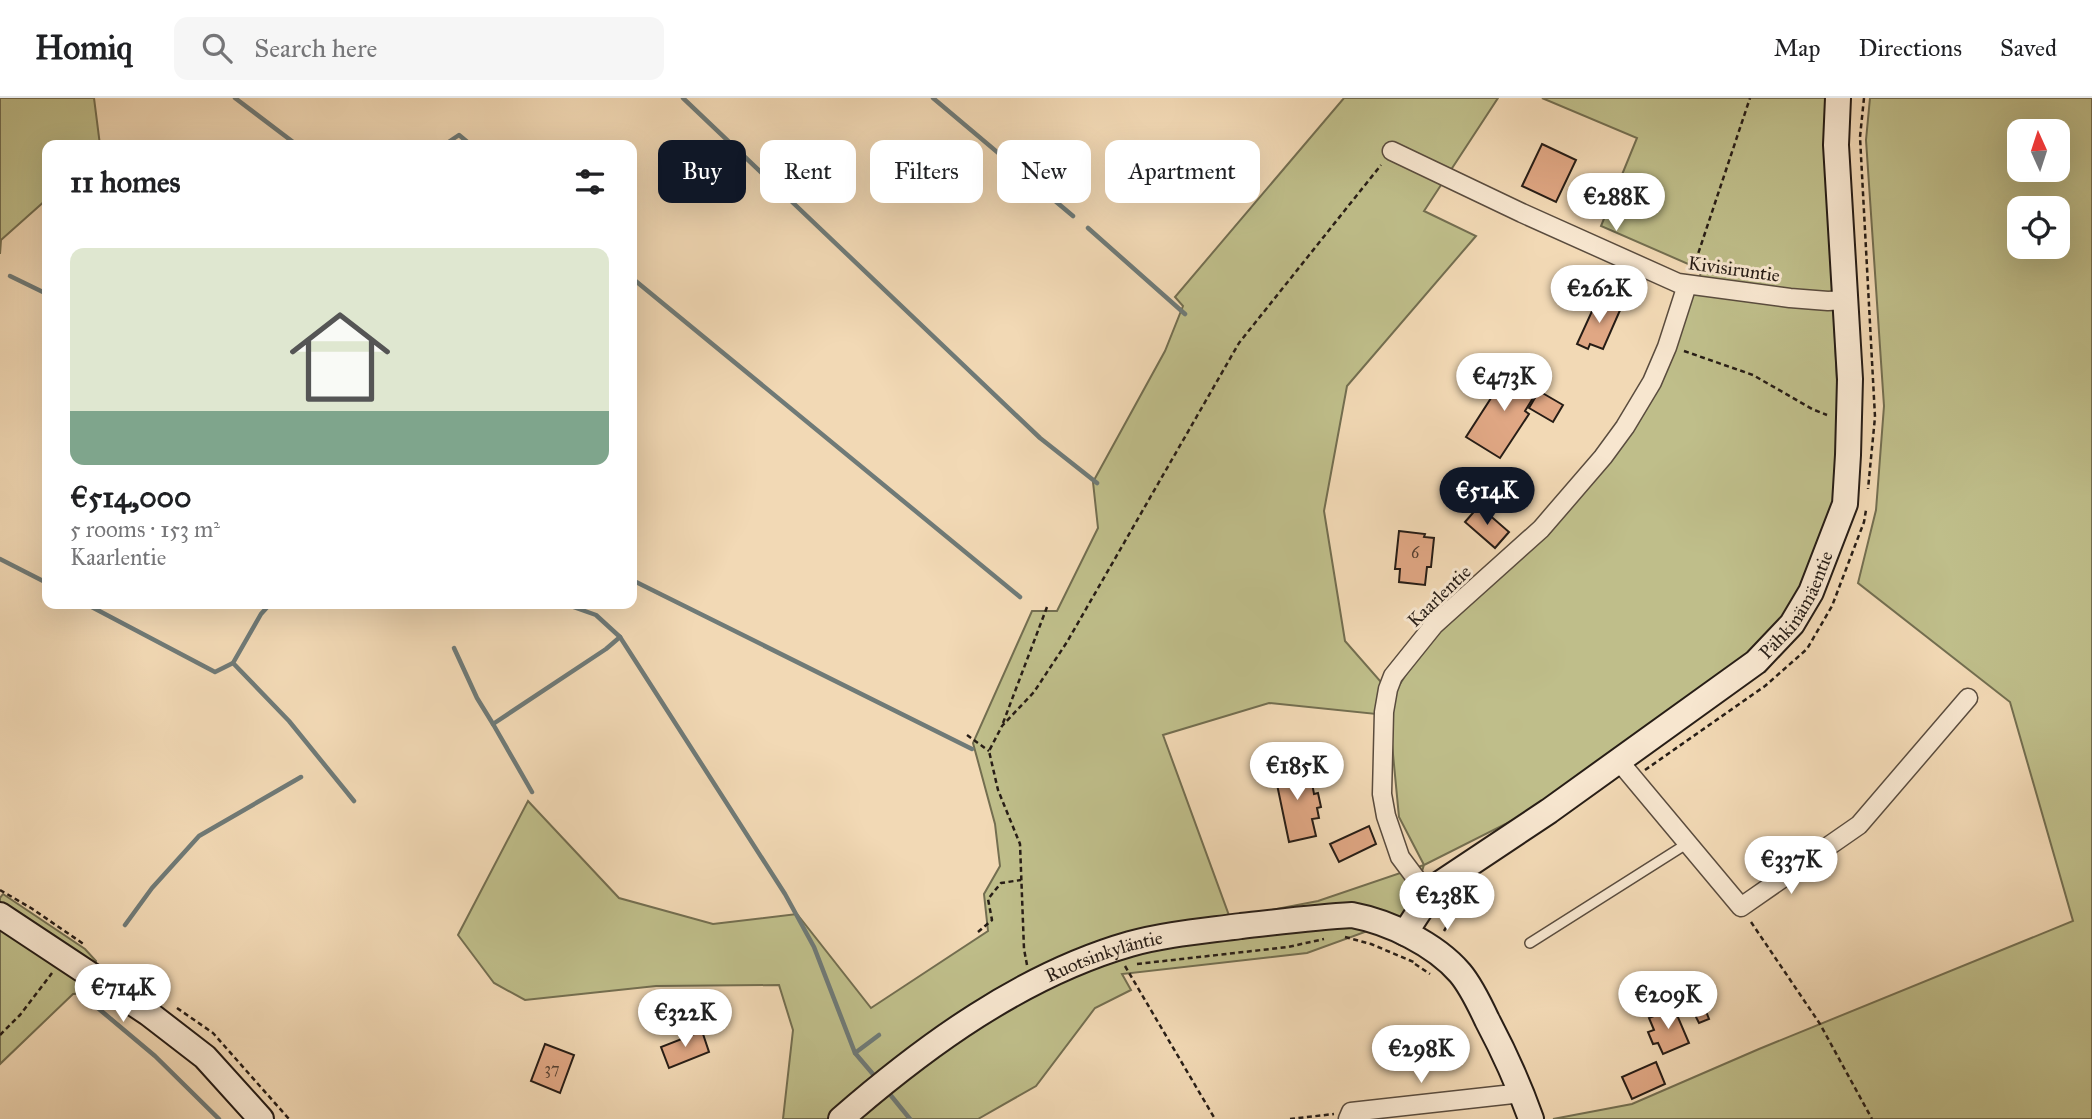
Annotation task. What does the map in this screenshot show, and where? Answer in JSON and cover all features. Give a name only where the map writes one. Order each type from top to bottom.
[{"type":"street","name":"Pähkinämäentie","points":[[1405,933],[1435,887],[1549,811],[1756,662],[1793,624],[1811,592],[1845,504],[1849,417],[1846,300],[1836,145],[1838,98]]},
{"type":"street","name":"Kivisiruntie","points":[[1392,151],[1522,213],[1688,285],[1790,298],[1846,300]]},
{"type":"street","name":"Kaarlentie","points":[[1429,896],[1400,857],[1384,805],[1384,712],[1393,676],[1434,625],[1531,538],[1569,498],[1625,427],[1652,382],[1688,285]]},
{"type":"street","points":[[1618,760],[1741,908],[1859,825],[1968,698]]},
{"type":"street","points":[[0,915],[148,1013],[205,1057],[261,1119]]},
{"type":"street","name":"Ruotsinkyläntie","points":[[841,1119],[925,1051],[981,1014],[1079,963],[1130,944],[1181,934],[1352,915],[1376,919],[1405,933],[1429,947],[1460,973],[1486,1017],[1522,1093],[1531,1119]]},
{"type":"street","points":[[1350,1115],[1453,1110],[1522,1093]]},
{"type":"lane","points":[[1530,943],[1688,843]]},
{"type":"path","points":[[1688,285],[1749,98]]},
{"type":"path","points":[[1864,98],[1860,137],[1875,416]]},
{"type":"path","points":[[1002,726],[1034,692],[1066,642],[1239,343],[1392,151]]},
{"type":"path","points":[[1667,347],[1753,375],[1812,410],[1827,415],[1849,417]]},
{"type":"path","points":[[1031,986],[1024,949],[1020,844],[998,790],[989,751],[1002,726],[1047,607]]},
{"type":"path","points":[[967,735],[989,751]]},
{"type":"path","points":[[978,932],[992,920],[988,899],[1001,883],[1021,880]]},
{"type":"path","points":[[1741,908],[1820,1024],[1871,1119]]},
{"type":"path","points":[[1336,937],[1371,944],[1415,964],[1429,947]]},
{"type":"path","points":[[1215,1119],[1125,966],[1288,947],[1329,938]]},
{"type":"path","points":[[0,1035],[20,1015],[44,981],[65,958]]},
{"type":"path","points":[[1290,1119],[1350,1115]]},
{"type":"shaded area","points":[[0,98],[94,98],[99,140],[42,140],[42,203],[1,240],[0,254]]},
{"type":"shaded area","points":[[1344,98],[1498,98],[1424,211],[1476,236],[1347,386],[1324,511],[1345,641],[1381,682],[1376,714],[1269,703],[1163,735],[1230,918],[1318,901],[1424,865],[1414,896],[1420,912],[1307,953],[1122,974],[1131,990],[1095,1008],[1036,1086],[978,1119],[783,1119],[793,1030],[779,985],[656,986],[525,1000],[494,983],[458,935],[528,801],[619,898],[713,924],[797,914],[871,1008],[988,931],[984,894],[1000,866],[995,824],[973,743],[1032,611],[1057,611],[1098,528],[1093,482],[1165,351],[1183,306],[1175,297],[1255,203],[1260,203],[1260,197]]},
{"type":"shaded area","points":[[1542,98],[1828,98],[1825,124],[1839,425],[1833,504],[1802,590],[1769,635],[1741,661],[1529,812],[1424,865],[1399,817],[1390,723],[1395,692],[1422,649],[1539,539],[1663,378],[1702,270],[1601,226],[1637,138]]},
{"type":"shaded area","points":[[1870,98],[2092,98],[2092,1119],[1553,1119],[1632,1104],[1759,1049],[2073,921],[2010,702],[1858,583],[1876,510],[1884,406],[1866,140]]},
{"type":"shaded area","points":[[3,894],[85,949],[96,961],[86,993],[73,994],[0,1064],[0,898]]},
{"type":"building","points":[[1542,144],[1576,160],[1556,202],[1522,186]]},
{"type":"building","points":[[1598,298],[1621,308],[1603,349],[1590,344],[1588,349],[1577,344]]},
{"type":"building","points":[[1511,367],[1541,385],[1525,411],[1529,414],[1500,458],[1466,437]]},
{"type":"building","points":[[1539,391],[1563,405],[1553,422],[1529,408]]},
{"type":"building","points":[[1479,506],[1509,532],[1495,548],[1465,522]]},
{"type":"building","points":[[1399,531],[1425,534],[1424,537],[1434,538],[1431,567],[1427,567],[1425,585],[1399,582],[1400,569],[1395,569]]},
{"type":"building","points":[[1304,763],[1308,784],[1312,783],[1314,794],[1318,793],[1321,807],[1317,808],[1319,818],[1312,819],[1316,836],[1289,842],[1274,770]]},
{"type":"building","points":[[1369,826],[1376,844],[1339,862],[1330,844]]},
{"type":"building","points":[[1704,1006],[1709,1019],[1699,1023],[1693,1011]]},
{"type":"building","points":[[1674,1008],[1689,1043],[1663,1054],[1658,1043],[1653,1044],[1648,1032],[1654,1030],[1649,1018]]},
{"type":"building","points":[[702,1031],[709,1052],[669,1068],[661,1047]]},
{"type":"building","points":[[545,1044],[574,1055],[560,1093],[531,1081]]},
{"type":"building","points":[[1656,1062],[1665,1084],[1632,1099],[1622,1077]]},
{"type":"waterway","points":[[235,98],[290,140]]},
{"type":"waterway","points":[[683,98],[1040,438],[1097,483]]},
{"type":"waterway","points":[[933,98],[1073,216]]},
{"type":"waterway","points":[[452,140],[459,135],[465,140]]},
{"type":"waterway","points":[[1088,228],[1185,314]]},
{"type":"waterway","points":[[10,276],[42,292]]},
{"type":"waterway","points":[[637,282],[1020,597]]},
{"type":"waterway","points":[[0,559],[42,580]]},
{"type":"waterway","points":[[637,582],[972,749]]},
{"type":"waterway","points":[[95,609],[215,672],[233,663],[266,609]]},
{"type":"waterway","points":[[579,609],[596,615],[620,637],[785,894],[814,947],[855,1053],[878,1080]]},
{"type":"waterway","points":[[532,792],[493,724],[620,637]]},
{"type":"waterway","points":[[454,648],[477,698],[493,724]]},
{"type":"waterway","points":[[233,663],[289,721],[354,801]]},
{"type":"waterway","points":[[125,925],[152,888],[199,836],[301,777]]},
{"type":"waterway","points":[[93,1004],[155,1056],[219,1119]]},
{"type":"waterway","points":[[855,1053],[879,1035]]},
{"type":"waterway","points":[[888,1092],[910,1119]]}]
